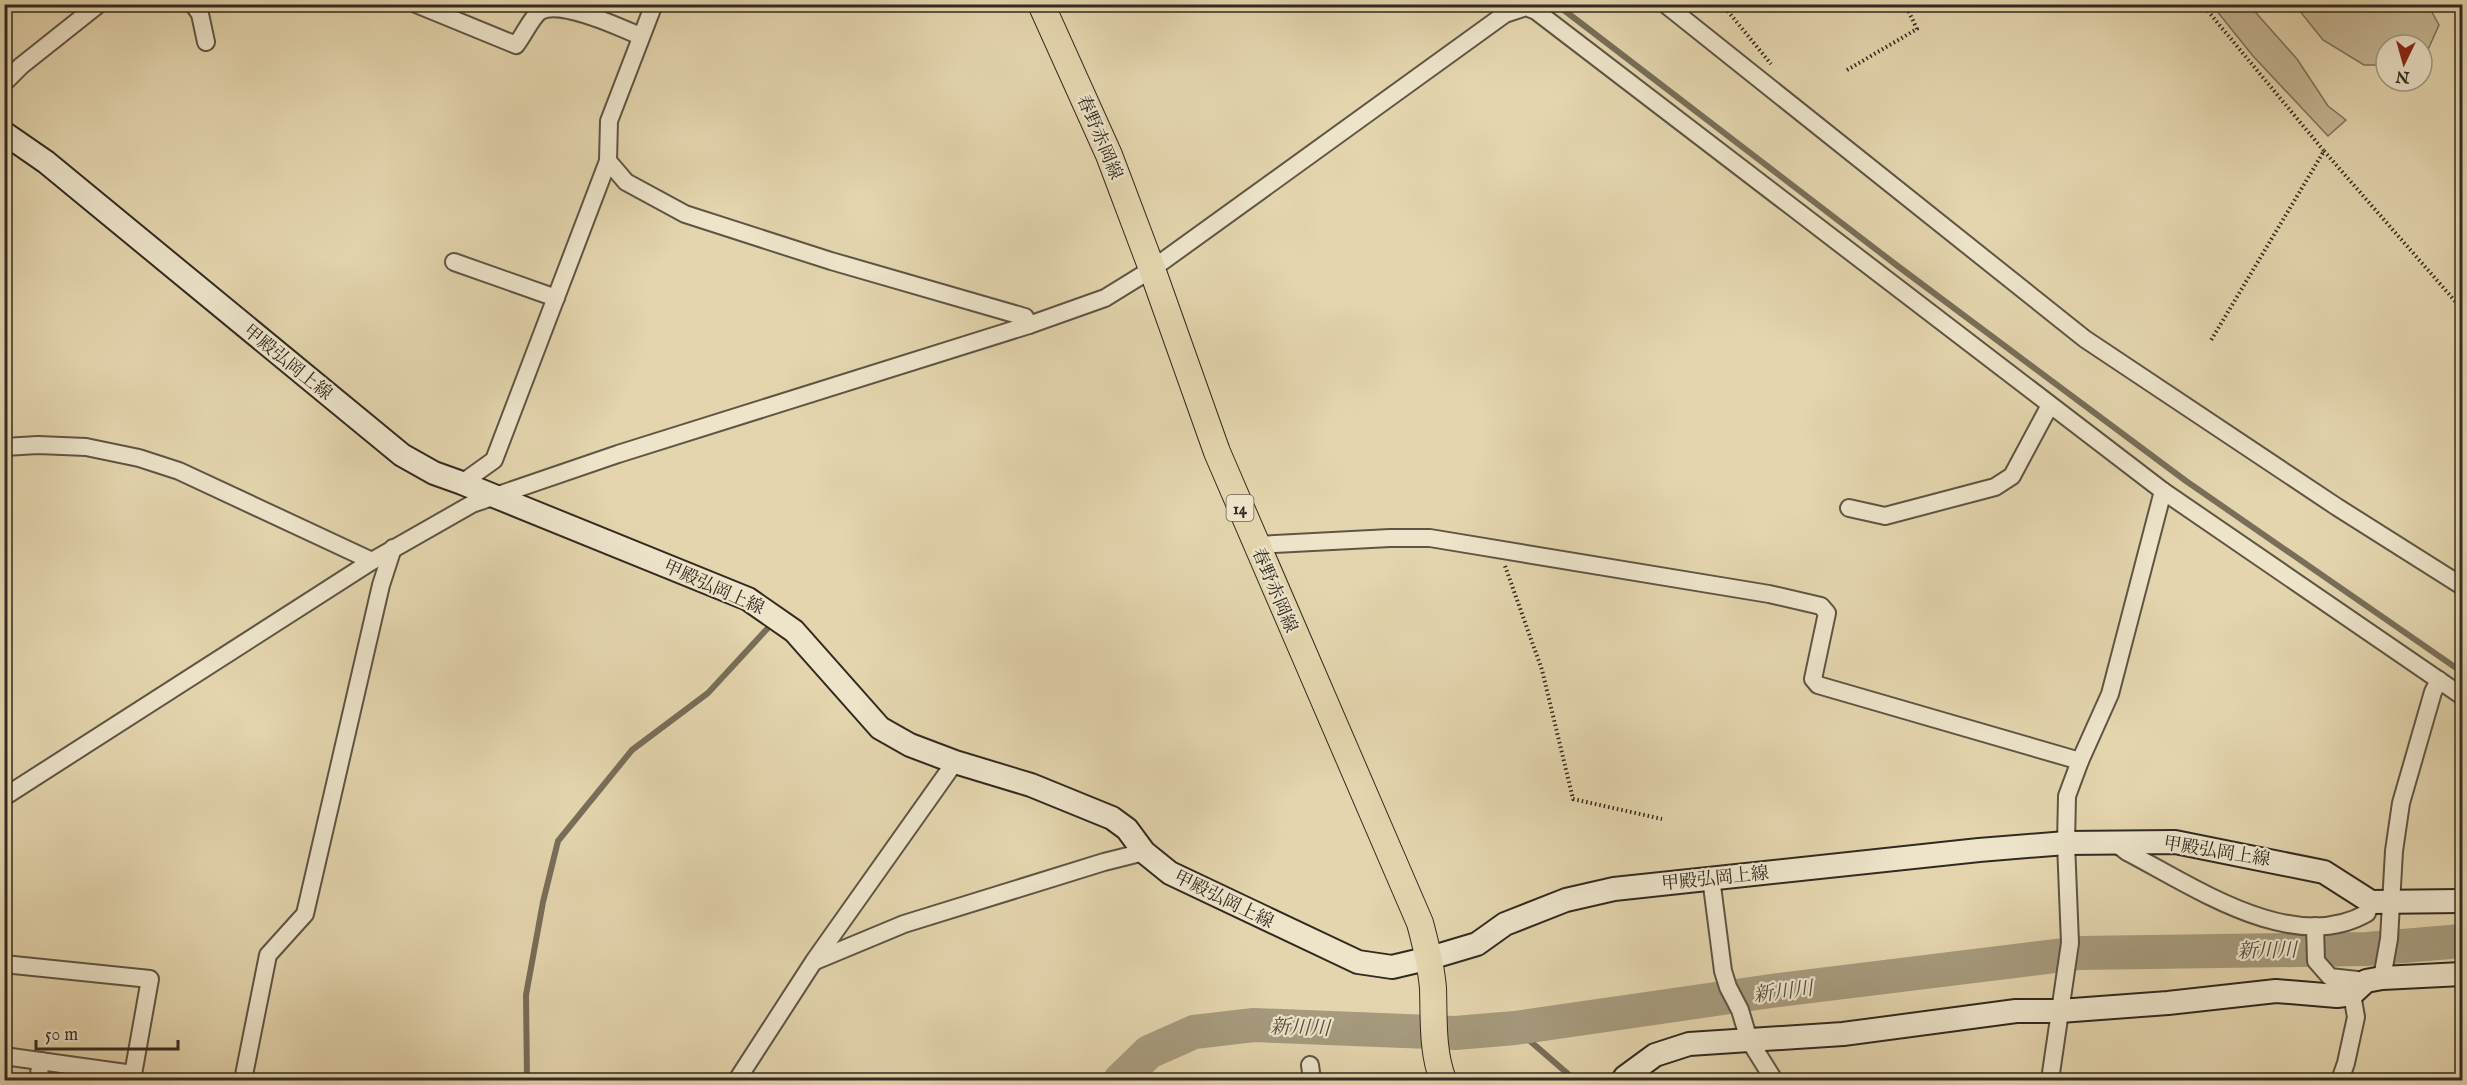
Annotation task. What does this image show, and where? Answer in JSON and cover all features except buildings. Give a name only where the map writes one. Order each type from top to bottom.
[{"type":"main road","name":"春野赤岡線","points":[[1041,4],[1109,155],[1213,442],[1420,924],[1430,958],[1434,1042],[1438,1067],[1443,1080]]},
{"type":"main road","name":"甲殿弘岡上線","points":[[4,133],[46,162],[402,455],[434,474],[493,495],[748,599],[794,631],[880,728],[910,745],[955,762],[1031,785],[1112,818],[1127,829],[1144,852],[1170,873],[1358,962],[1392,967],[1430,958],[1477,944],[1505,924],[1566,900],[1614,889],[1979,850],[2066,843],[2175,842],[2324,872],[2381,902]]},
{"type":"main road","points":[[2381,902],[2463,901]]},
{"type":"main road","points":[[1623,1080],[1655,1055],[1689,1044],[1843,1034],[2016,1011],[2060,1011],[2168,1003],[2276,991],[2337,996],[2367,984],[2463,974]]},
{"type":"street","points":[[4,83],[21,66],[99,4]]},
{"type":"street","points":[[193,4],[200,14],[206,42]]},
{"type":"street","points":[[416,4],[516,45],[541,7],[573,6],[640,36]]},
{"type":"street","points":[[462,483],[494,460],[608,161],[609,121],[654,4]]},
{"type":"street","points":[[1665,4],[2085,339],[2337,507],[2463,586]]},
{"type":"street","points":[[4,797],[372,561],[472,504],[493,495],[1029,325],[1105,298],[1152,269],[1505,14],[1526,6],[1536,11],[2163,491],[2463,696]]},
{"type":"street","points":[[608,161],[626,182],[685,214],[831,261],[1025,317],[1029,325]]},
{"type":"street","points":[[454,262],[556,298]]},
{"type":"street","points":[[1849,508],[1885,516],[1995,487],[2012,476],[2050,405]]},
{"type":"street","points":[[4,447],[38,445],[86,447],[139,458],[179,471],[372,561]]},
{"type":"street","points":[[2050,1080],[2070,943],[2066,843],[2067,796],[2110,694],[2163,491]]},
{"type":"street","points":[[1256,545],[1430,538],[1769,594],[1821,606],[1827,613],[1813,679],[1818,685],[2080,761]]},
{"type":"street","points":[[243,1080],[268,955],[305,914],[381,585],[393,548]]},
{"type":"street","points":[[2340,1080],[2367,984],[2387,946],[2381,902],[2394,851],[2401,803],[2433,692],[2439,680]]},
{"type":"street","points":[[737,1080],[814,961],[955,762]]},
{"type":"street","points":[[2114,842],[2127,852],[2252,916],[2286,925],[2314,926],[2354,921],[2381,902]]},
{"type":"street","points":[[814,961],[904,924],[1144,852]]},
{"type":"street","points":[[1711,878],[1723,971],[1728,987],[1740,1010],[1749,1040],[1774,1080]]},
{"type":"street","points":[[2314,926],[2316,962],[2330,977],[2367,984]]},
{"type":"street","points":[[4,964],[150,979],[132,1077],[4,1056]]},
{"type":"street","points":[[38,1080],[41,1061]]},
{"type":"path","points":[[1722,4],[1773,67]]},
{"type":"path","points":[[1847,70],[1917,29],[1905,4]]},
{"type":"path","points":[[2202,4],[2324,151],[2463,309]]},
{"type":"path","points":[[2210,342],[2324,151]]},
{"type":"path","points":[[1500,551],[1542,670],[1573,799],[1662,819]]},
{"type":"shaded area","points":[[2212,5],[2249,5],[2297,59],[2328,106],[2346,120],[2328,136],[2253,56]]},
{"type":"shaded area","points":[[2295,5],[2428,5],[2439,25],[2434,36],[2434,33],[2374,33],[2374,65],[2364,65],[2323,40]]},
{"type":"waterway","points":[[1556,4],[1899,267],[2186,481],[2462,672]]},
{"type":"waterway","points":[[527,1080],[526,995],[543,902],[558,841],[632,750],[708,693],[767,629]]},
{"type":"waterway","name":"新川川","points":[[1120,1080],[1149,1052],[1194,1032],[1254,1025],[1455,1033],[1515,1028],[1771,991],[2080,953],[2367,949],[2462,941]]},
{"type":"waterway","points":[[1515,1028],[1575,1080]]}]
